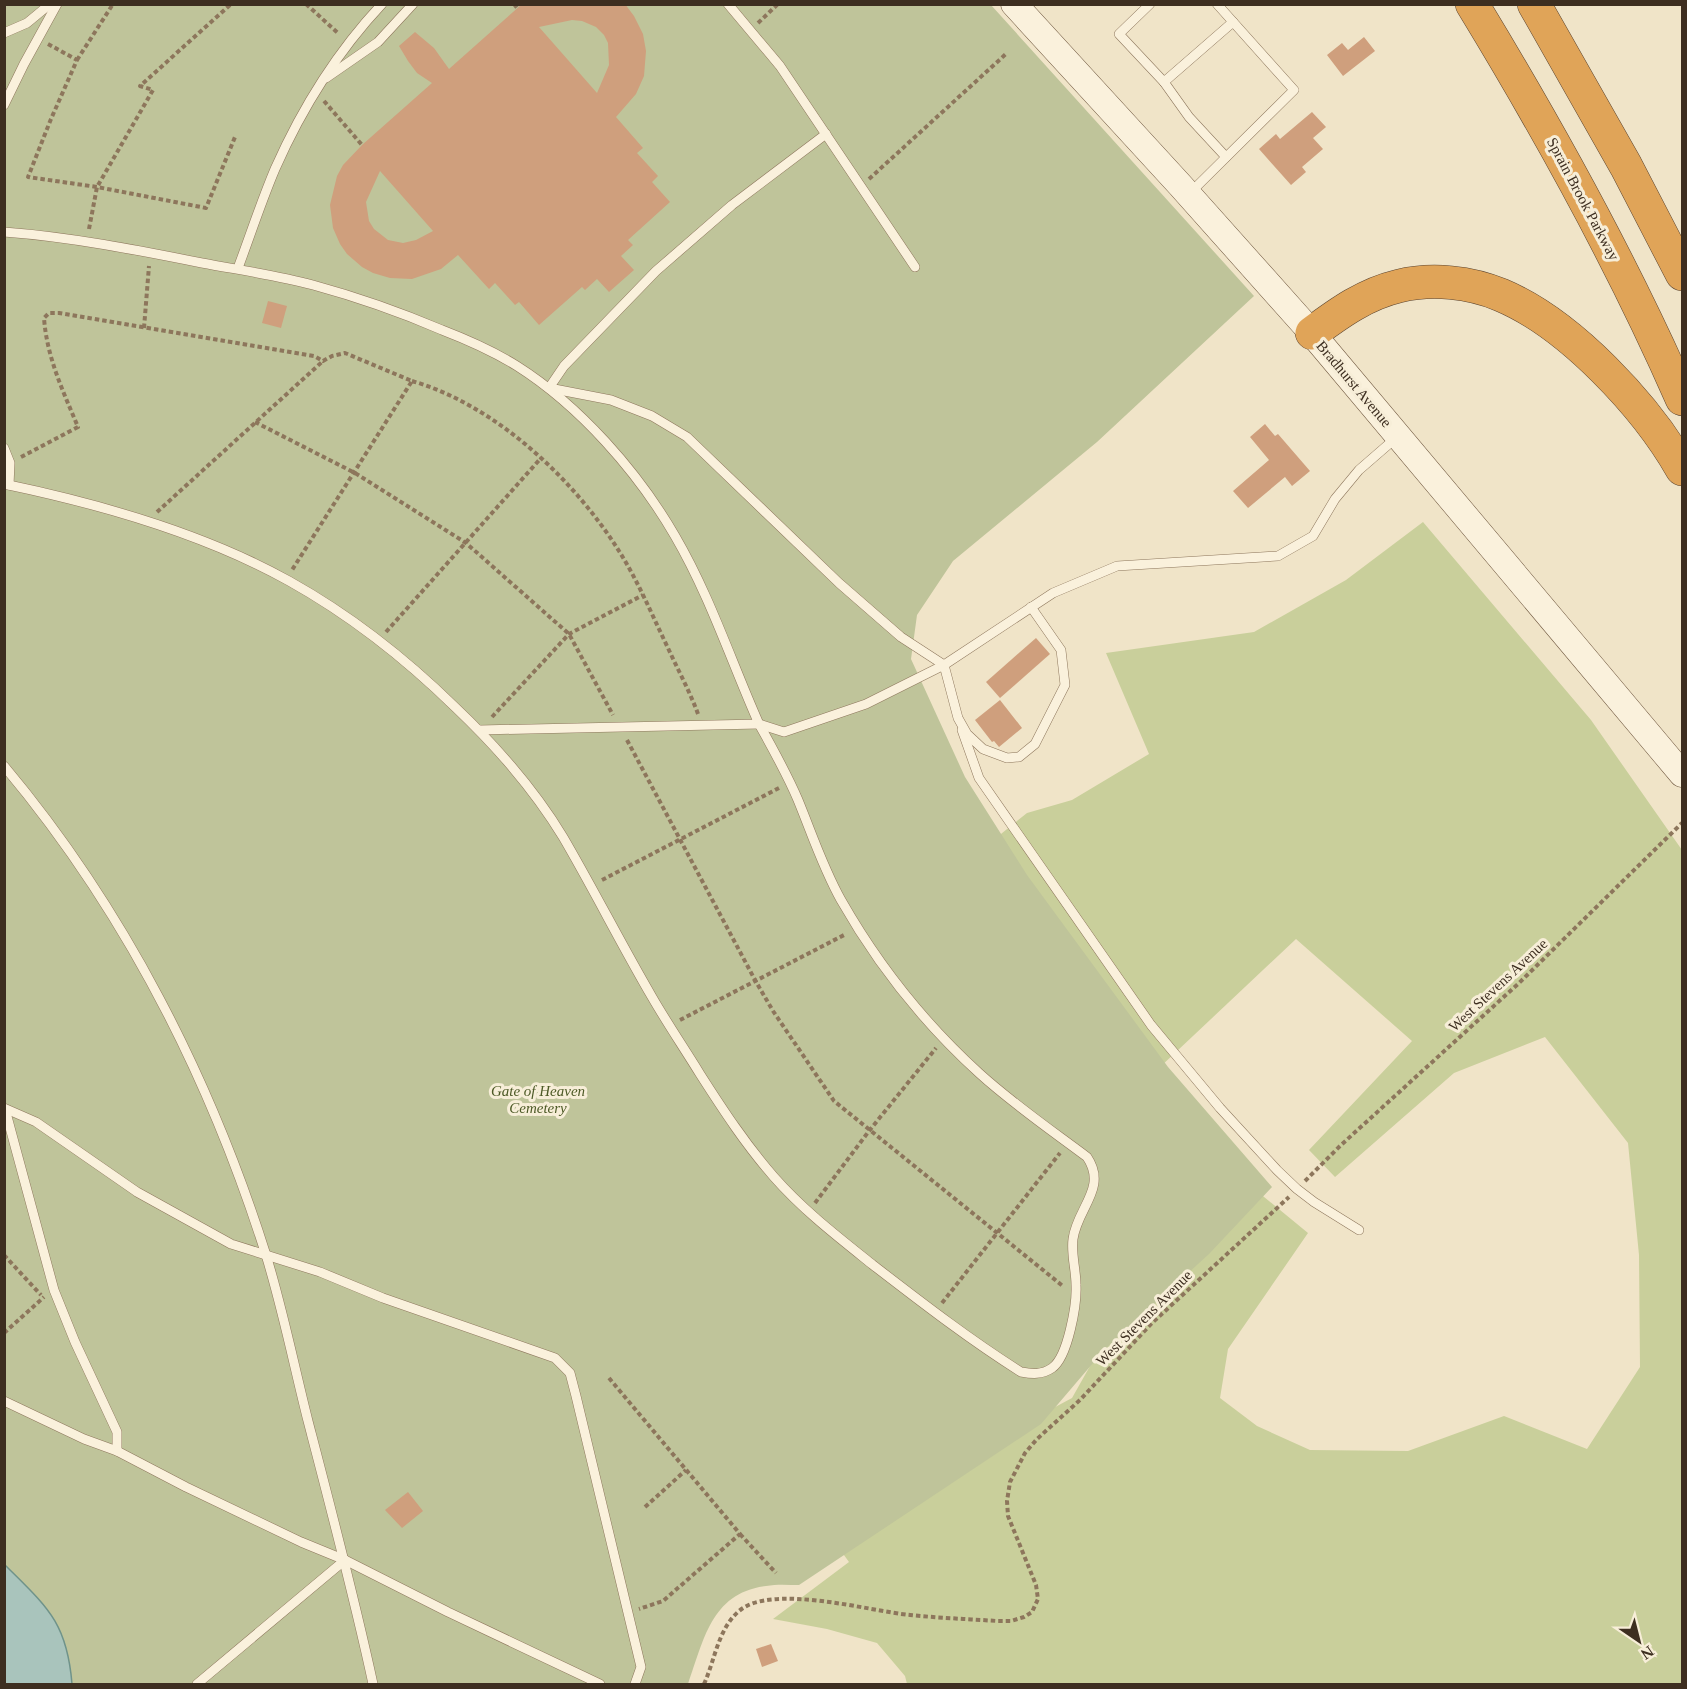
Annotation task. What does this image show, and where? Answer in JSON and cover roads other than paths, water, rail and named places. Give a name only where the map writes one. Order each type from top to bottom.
[{"type":"highway","name":"Sprain Brook Parkway","points":[[1472,4],[1596,220],[1654,335],[1683,399]]},
{"type":"highway","points":[[1534,4],[1626,166],[1683,274]]},
{"type":"highway","points":[[1312,333],[1354,303],[1374,293],[1399,286],[1425,282],[1452,283],[1478,287],[1502,295],[1546,322],[1591,357],[1643,412],[1683,469]]},
{"type":"main road","name":"Bradhurst Avenue","points":[[1014,4],[1312,333],[1683,774]]},
{"type":"lane","points":[[4,33],[27,23],[50,4]]},
{"type":"lane","points":[[4,105],[57,4]]},
{"type":"lane","points":[[238,268],[274,172],[291,136],[322,81],[349,42],[382,4]]},
{"type":"lane","points":[[322,81],[378,42],[413,4]]},
{"type":"lane","points":[[728,4],[780,66],[915,267]]},
{"type":"lane","points":[[1150,4],[1119,34],[1164,82],[1189,117],[1226,157]]},
{"type":"lane","points":[[1188,194],[1294,90],[1217,4]]},
{"type":"lane","points":[[1164,82],[1233,22]]},
{"type":"lane","points":[[549,388],[571,359],[656,271],[732,205],[826,134]]},
{"type":"lane","points":[[4,232],[150,251],[238,268],[312,285],[402,314],[479,345],[516,365],[549,388],[593,430],[622,462],[675,536],[713,611],[759,724],[790,782],[823,865],[868,947],[897,987],[944,1039],[980,1074],[1087,1157],[1094,1172],[1095,1181],[1072,1242],[1076,1296],[1069,1337],[1055,1366],[1046,1372],[1034,1374],[1021,1372],[1006,1362],[935,1312],[839,1238],[775,1178],[737,1131],[670,1026],[541,803],[480,730],[430,682],[378,640],[326,603],[286,579],[185,534],[126,514],[50,493],[7,485],[10,463],[4,448]]},
{"type":"lane","points":[[549,388],[611,400],[652,416],[687,437],[839,583],[901,637],[944,665],[958,718],[979,778],[1124,989],[1220,1108],[1297,1189],[1359,1230]]},
{"type":"lane","points":[[480,730],[759,724],[784,732],[866,704],[944,665],[1053,593],[1117,566],[1278,556],[1313,536],[1335,499],[1359,470],[1398,436]]},
{"type":"lane","points":[[958,718],[967,734],[983,749],[1007,758],[1019,756],[1035,744],[1065,685],[1061,650],[1031,607]]},
{"type":"lane","points":[[4,766],[61,839],[95,888],[171,1021],[224,1137],[266,1255],[345,1560],[374,1684]]},
{"type":"lane","points":[[5,1108],[36,1122],[137,1192],[231,1244],[320,1272],[383,1298],[555,1358],[570,1373],[573,1384],[641,1667],[635,1684]]},
{"type":"lane","points":[[5,1108],[54,1290],[75,1342],[117,1432],[117,1451]]},
{"type":"lane","points":[[4,1401],[84,1439],[117,1451],[186,1487],[301,1542],[345,1560],[600,1684]]},
{"type":"lane","points":[[196,1684],[345,1560]]},
{"type":"water","points":[[5,1565],[43,1605],[60,1630],[72,1684],[5,1684]]},
{"type":"park label","name":"Gate of Heaven Cemetery","points":[[538,1100]]}]
